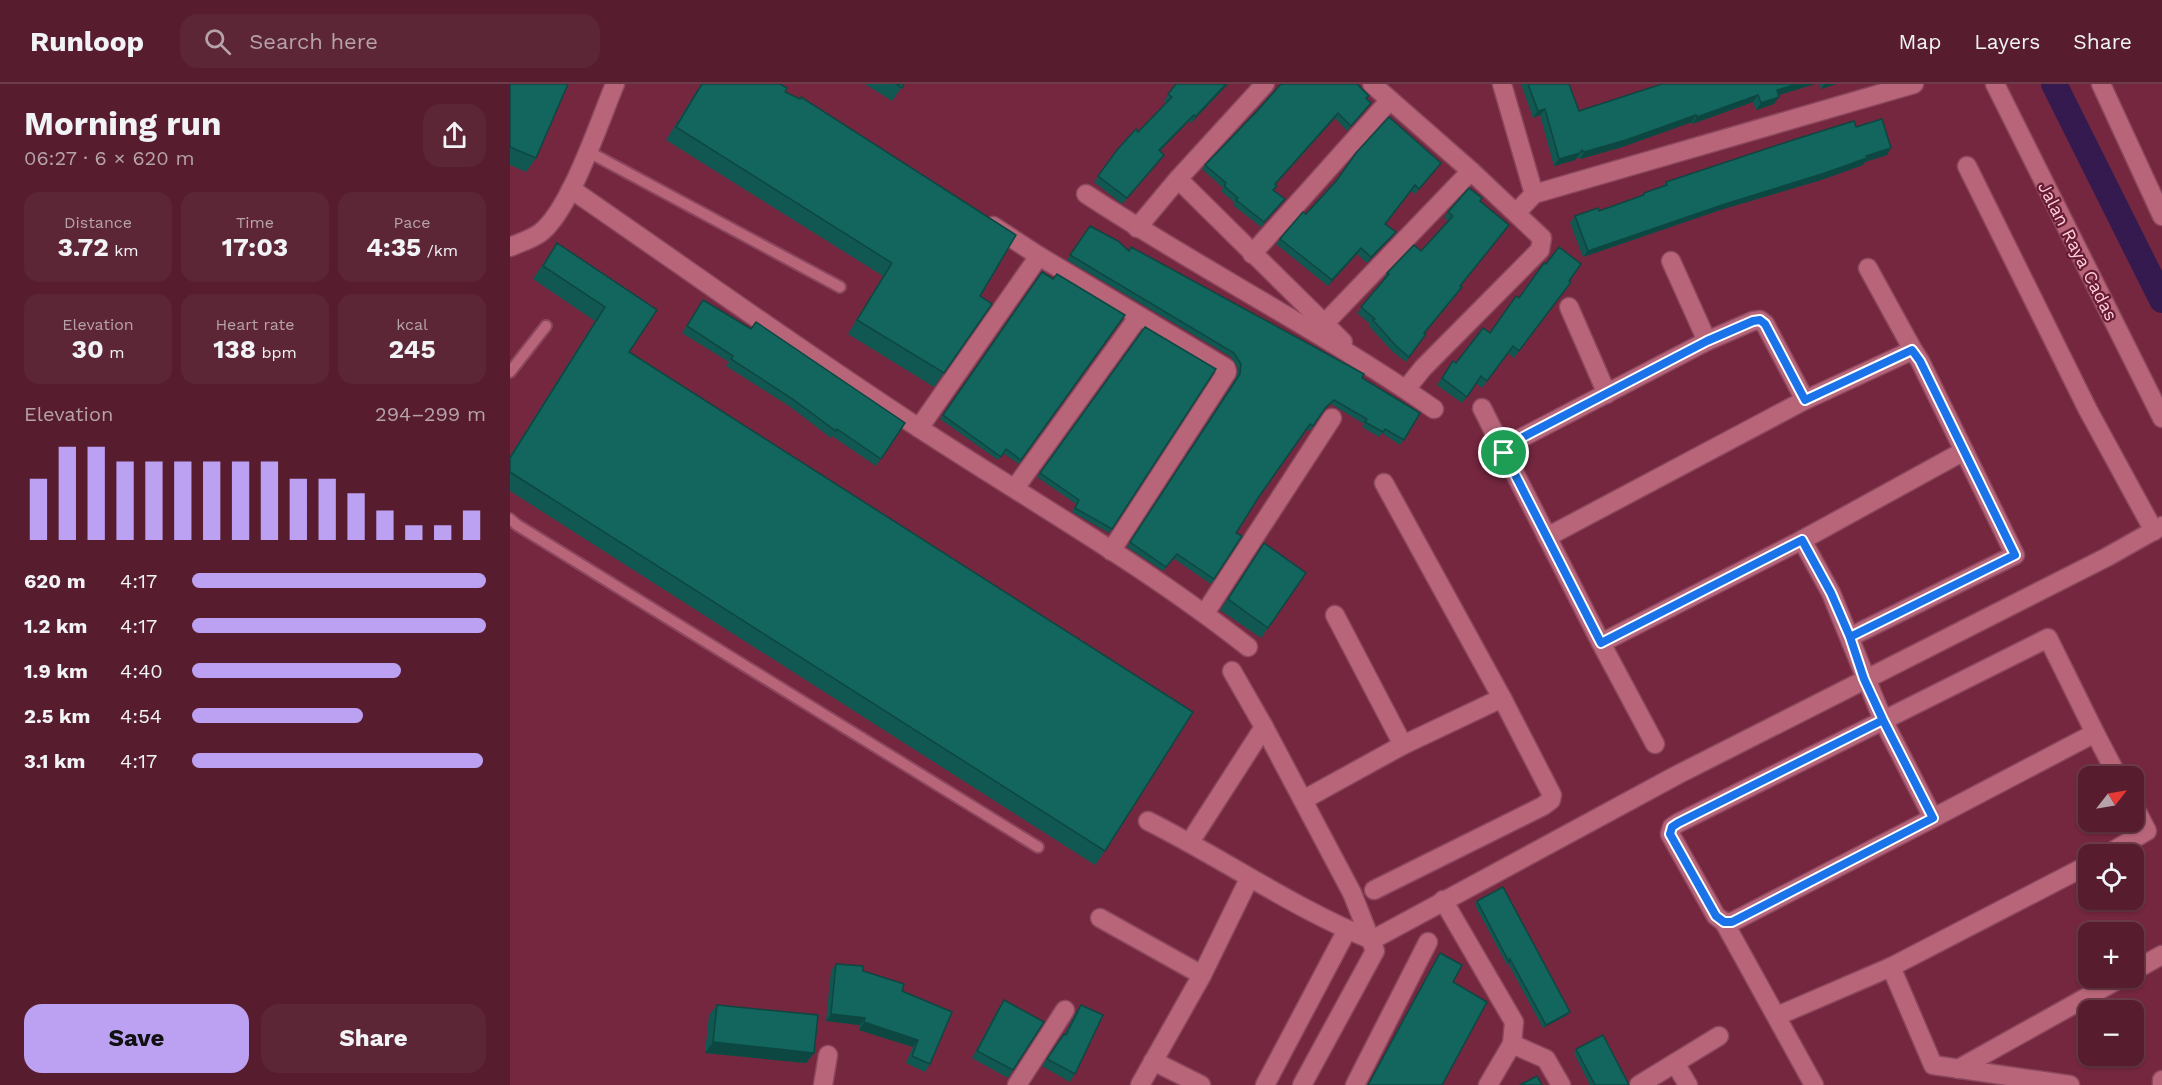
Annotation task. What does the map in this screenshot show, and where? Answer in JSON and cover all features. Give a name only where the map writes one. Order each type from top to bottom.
[{"type":"street","points":[[510,247],[540,233],[558,213],[571,189],[615,84]]},
{"type":"street","points":[[1137,228],[1178,179],[1266,84]]},
{"type":"street","points":[[1372,84],[1471,171],[1542,238],[1540,250],[1423,368],[1406,389]]},
{"type":"street","points":[[1502,84],[1534,194]]},
{"type":"street","points":[[1516,213],[1534,194],[1914,84]]},
{"type":"street","name":"Jalan Raya Cadas","points":[[1995,84],[2162,418]]},
{"type":"street","points":[[2101,84],[2162,214]]},
{"type":"street","points":[[1252,254],[1390,100]]},
{"type":"street","points":[[1148,821],[1190,842],[1249,879],[1347,930],[1372,939],[1677,775],[2077,573],[2158,529],[2088,410],[1967,166]]},
{"type":"street","points":[[1325,323],[1471,171]]},
{"type":"street","points":[[1178,179],[1359,359]]},
{"type":"street","points":[[571,189],[919,428],[1205,613],[1248,646]]},
{"type":"street","points":[[1086,194],[1137,228],[1359,359],[1434,409]]},
{"type":"street","points":[[981,218],[1039,256],[1224,365],[1227,372],[1111,551]]},
{"type":"street","points":[[919,428],[1039,256]]},
{"type":"street","points":[[1671,261],[1707,341]]},
{"type":"street","points":[[1850,637],[2015,555],[1920,361],[1868,268]]},
{"type":"street","points":[[1569,307],[1607,394]]},
{"type":"street","points":[[1015,488],[1139,316]]},
{"type":"street","points":[[1502,448],[1707,341],[1753,321],[1760,320],[1765,324],[1805,400]]},
{"type":"street","points":[[1547,537],[1805,400],[1912,350]]},
{"type":"street","points":[[1482,408],[1655,744]]},
{"type":"street","points":[[1205,613],[1332,418]]},
{"type":"street","points":[[1601,643],[1802,540],[1964,451]]},
{"type":"street","points":[[1374,890],[1551,800],[1552,795],[1502,698],[1384,483]]},
{"type":"street","points":[[1802,540],[1831,593],[1850,637],[1864,679],[1933,818]]},
{"type":"street","points":[[1335,615],[1403,746]]},
{"type":"street","points":[[1814,1085],[1724,922],[1716,916],[1670,834],[1672,827],[2048,638],[2112,766]]},
{"type":"street","points":[[1232,671],[1352,893],[1375,951],[1302,1085]]},
{"type":"street","points":[[1303,800],[1403,746],[1502,698]]},
{"type":"street","points":[[1190,842],[1264,727]]},
{"type":"street","points":[[1724,922],[1732,922],[2095,733]]},
{"type":"street","points":[[2124,844],[2154,826]]},
{"type":"street","points":[[1777,1016],[1891,967],[2078,870]]},
{"type":"street","points":[[1140,1085],[1202,975],[1249,879]]},
{"type":"street","points":[[1443,900],[1514,1022],[1512,1044],[1488,1085]]},
{"type":"street","points":[[1100,918],[1202,975]]},
{"type":"street","points":[[1265,1085],[1347,930]]},
{"type":"street","points":[[1355,1085],[1428,942]]},
{"type":"street","points":[[2144,965],[2162,955]]},
{"type":"street","points":[[1891,967],[1934,1065],[2070,1085]]},
{"type":"street","points":[[1958,1069],[2103,988]]},
{"type":"street","points":[[1017,1085],[1065,1010]]},
{"type":"street","points":[[1639,1085],[1719,1036]]},
{"type":"street","points":[[1512,1044],[1546,1059],[1561,1085]]},
{"type":"street","points":[[823,1085],[828,1055]]},
{"type":"street","points":[[1154,1061],[1201,1085]]},
{"type":"street","points":[[1675,1063],[1688,1085]]},
{"type":"street","points":[[2162,1080],[2162,1085]]},
{"type":"lane","points":[[587,151],[840,287]]},
{"type":"lane","points":[[510,372],[546,326]]},
{"type":"lane","points":[[510,519],[1038,847]]},
{"type":"building","points":[[510,84],[568,84],[536,158],[510,147]]},
{"type":"building","points":[[702,84],[780,84],[787,88],[785,92],[800,99],[801,97],[1016,235],[980,296],[992,304],[944,373],[857,320],[892,263],[676,127]]},
{"type":"building","points":[[1176,84],[1226,84],[1159,150],[1164,155],[1127,198],[1098,176],[1136,129],[1138,132],[1172,97],[1168,94]]},
{"type":"building","points":[[1281,84],[1357,84],[1369,96],[1366,98],[1371,103],[1351,126],[1338,113],[1275,184],[1277,186],[1273,190],[1285,199],[1264,222],[1236,200],[1238,198],[1224,186],[1226,183],[1205,165]]},
{"type":"building","points":[[1528,84],[1569,84],[1579,111],[1662,84],[1797,84],[1777,90],[1779,97],[1761,103],[1758,95],[1626,140],[1584,152],[1582,150],[1580,153],[1559,159],[1545,109],[1538,111]]},
{"type":"building","points":[[1389,117],[1441,163],[1419,189],[1415,185],[1385,224],[1396,232],[1371,257],[1361,248],[1332,280],[1280,239],[1303,212],[1306,214],[1337,180],[1356,153]]},
{"type":"building","points":[[1882,119],[1891,148],[1825,173],[1725,204],[1588,251],[1575,216],[1598,208],[1599,211],[1644,195],[1644,193],[1667,185],[1666,182],[1793,140],[1854,121],[1856,127]]},
{"type":"building","points":[[1469,188],[1482,198],[1480,201],[1509,225],[1424,333],[1426,334],[1409,357],[1361,307],[1389,274],[1387,273],[1414,245],[1421,251],[1453,216],[1448,212]]},
{"type":"building","points":[[1090,226],[1118,241],[1129,251],[1131,247],[1364,374],[1362,378],[1420,413],[1404,440],[1385,429],[1383,432],[1365,422],[1367,419],[1334,400],[1326,407],[1313,426],[1310,424],[1258,498],[1236,533],[1242,536],[1214,579],[1177,554],[1166,567],[1130,542],[1240,374],[1241,364],[1234,353],[1070,255]]},
{"type":"building","points":[[557,243],[657,310],[629,352],[1193,712],[1105,851],[510,472],[510,458],[605,307],[543,266]]},
{"type":"building","points":[[1559,247],[1581,264],[1569,281],[1571,282],[1519,351],[1513,346],[1487,381],[1481,376],[1467,397],[1442,378],[1453,361],[1456,363],[1483,328],[1490,333],[1516,296],[1519,298],[1544,263],[1546,264]]},
{"type":"building","points":[[1042,272],[1053,279],[1057,274],[1125,315],[1021,460],[1006,449],[1001,457],[943,415]]},
{"type":"building","points":[[703,300],[751,329],[756,322],[905,423],[881,459],[837,429],[836,431],[794,400],[731,359],[733,356],[687,326]]},
{"type":"building","points":[[1145,327],[1216,369],[1112,529],[1075,508],[1079,500],[1040,473]]},
{"type":"building","points":[[1264,543],[1306,573],[1268,628],[1228,599]]},
{"type":"building","points":[[1503,887],[1570,1012],[1546,1025],[1477,901]]},
{"type":"building","points":[[1440,953],[1462,965],[1453,982],[1487,1002],[1442,1085],[1368,1085]]},
{"type":"building","points":[[836,964],[863,966],[863,971],[904,984],[902,991],[952,1012],[930,1064],[912,1056],[918,1040],[864,1022],[865,1018],[831,1014]]},
{"type":"building","points":[[1004,1000],[1044,1022],[1013,1070],[977,1051]]},
{"type":"building","points":[[717,1005],[818,1015],[814,1053],[713,1042]]},
{"type":"building","points":[[1081,1005],[1103,1015],[1075,1074],[1047,1059],[1064,1034],[1066,1035]]},
{"type":"building","points":[[1603,1035],[1629,1085],[1595,1085],[1576,1049]]},
{"type":"building","points":[[1537,1076],[1542,1085],[1520,1085]]},
{"type":"waterway","points":[[2054,84],[2162,300]]},
{"type":"route","points":[[1504,453],[1502,448],[1707,341],[1753,321],[1760,320],[1765,324],[1805,400],[1912,350],[1917,355],[2015,555],[1850,637],[1864,679],[1883,720],[1678,823],[1672,827],[1670,834],[1716,916],[1724,922],[1732,922],[1933,818],[1864,679],[1850,637],[1831,593],[1802,540],[1601,643],[1504,453]]}]
